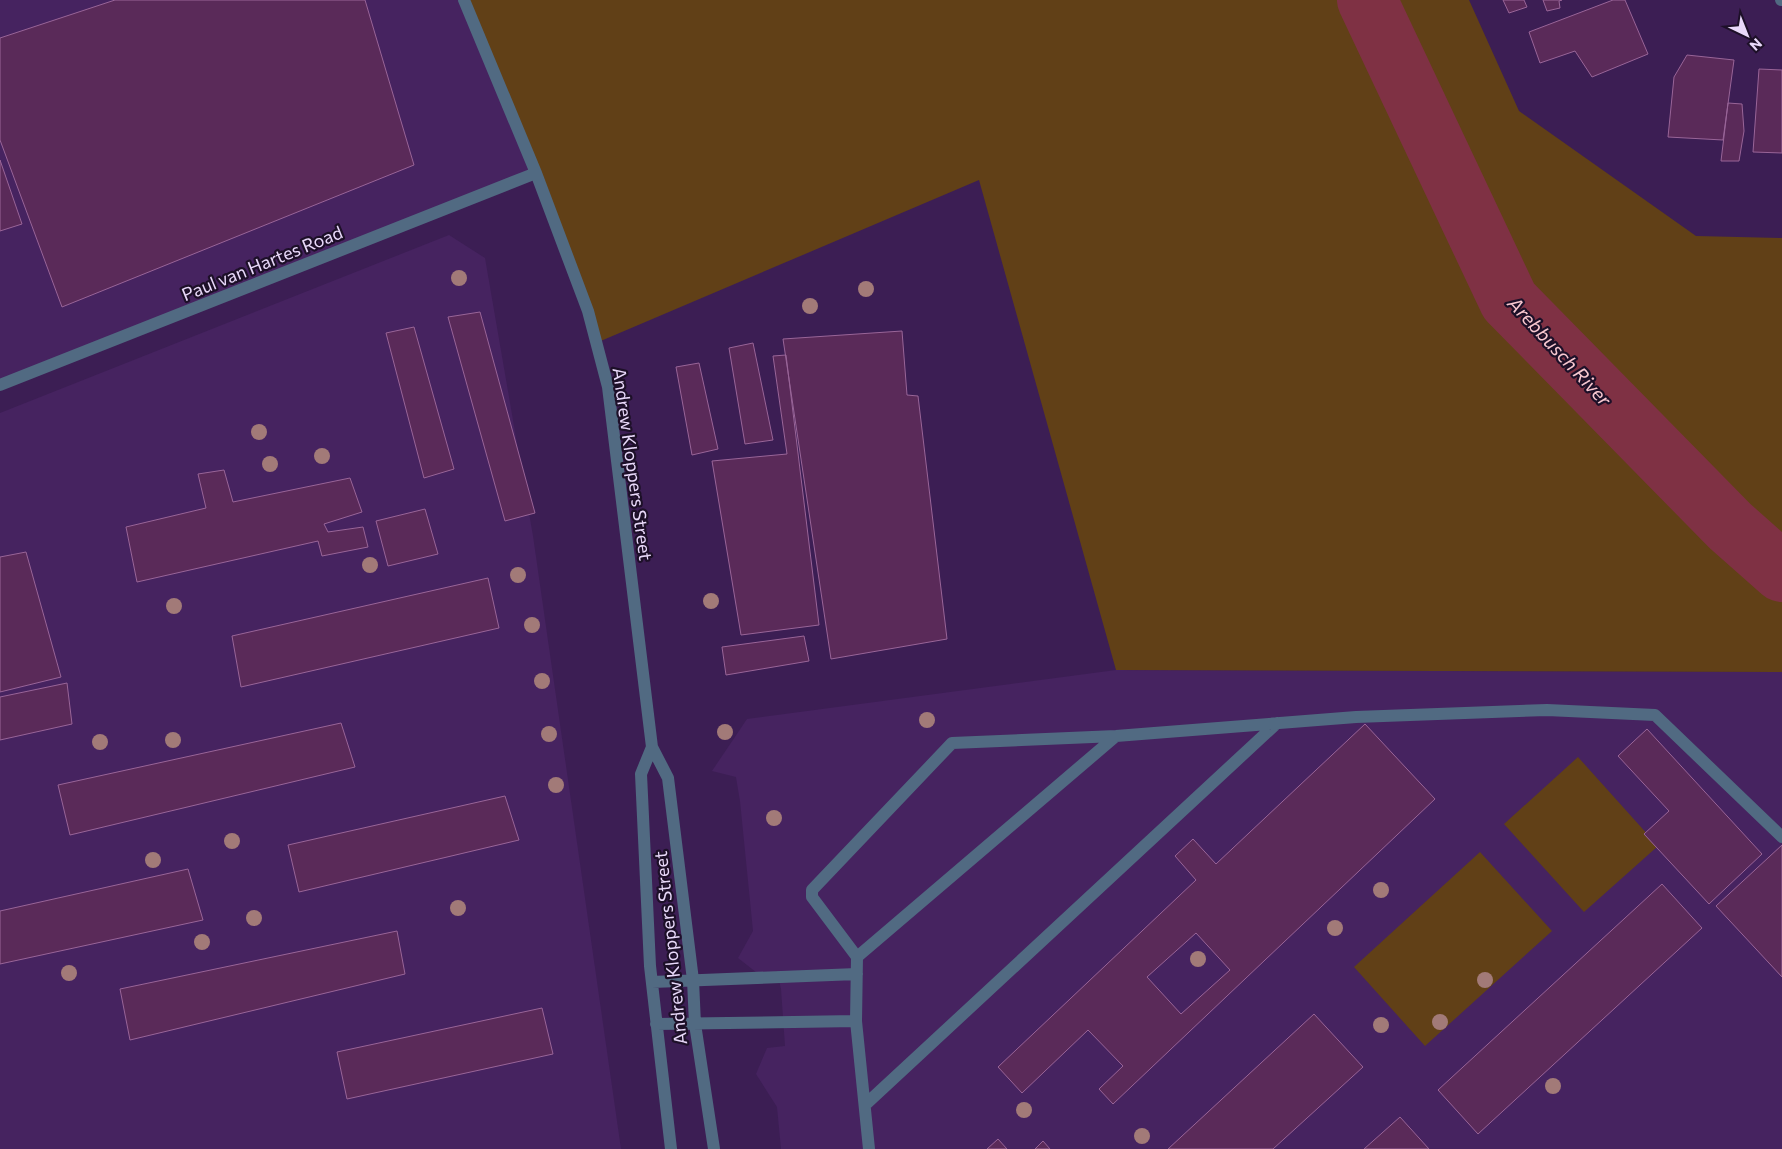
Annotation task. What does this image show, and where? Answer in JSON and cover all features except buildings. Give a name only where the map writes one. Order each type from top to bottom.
[{"type":"street","name":"Andrew Kloppers Street","points":[[464,0],[536,173],[588,311],[608,387],[652,747],[668,778],[693,980],[695,1024],[714,1149]]},
{"type":"street","name":"Paul van Hartes Road","points":[[0,385],[536,173]]},
{"type":"street","points":[[869,1149],[866,1104],[856,1021],[857,957],[812,897],[812,890],[952,744],[1116,736],[1356,717],[1547,710],[1655,715],[1782,837]]},
{"type":"street","points":[[866,1104],[1277,723]]},
{"type":"street","points":[[857,957],[1116,736]]},
{"type":"street","name":"Andrew Kloppers Street","points":[[652,747],[641,774],[652,982],[671,1149]]},
{"type":"street","points":[[652,982],[857,974]]},
{"type":"street","points":[[656,1024],[856,1021]]},
{"type":"shaded area","points":[[0,0],[467,0],[536,173],[0,385]]},
{"type":"shaded area","points":[[467,0],[1469,0],[1519,111],[1696,236],[1782,238],[1782,672],[1116,670],[979,180],[596,343]]},
{"type":"shaded area","points":[[449,235],[485,258],[533,536],[621,1149],[0,1149],[0,413]]},
{"type":"shaded area","points":[[1116,670],[1782,672],[1782,1149],[781,1149],[777,1107],[756,1074],[767,1048],[785,1046],[781,989],[777,971],[761,976],[738,958],[753,931],[740,801],[736,777],[712,771],[747,719]]},
{"type":"shaded area","points":[[1578,757],[1658,846],[1584,912],[1504,824]]},
{"type":"shaded area","points":[[1480,852],[1552,931],[1425,1046],[1354,967]]},
{"type":"waterway","name":"Arebbusch River","points":[[1367,0],[1509,301],[1730,526],[1782,572]]}]
